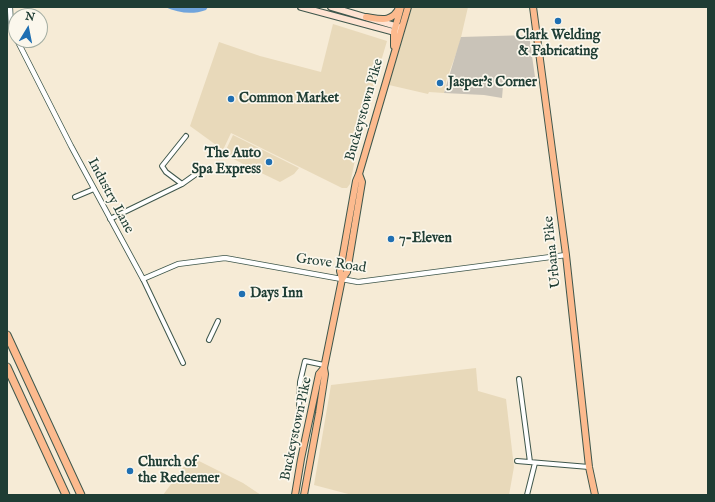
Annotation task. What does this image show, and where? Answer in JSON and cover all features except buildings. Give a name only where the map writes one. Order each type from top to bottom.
[{"type":"highway","points":[[7,335],[81,495]]},
{"type":"highway","points":[[7,367],[66,495]]},
{"type":"main road","points":[[301,7],[394,32],[402,30]]},
{"type":"main road","points":[[331,7],[396,26],[402,30]]},
{"type":"main road","points":[[366,17],[390,19],[400,7]]},
{"type":"main road","name":"Buckeystown Pike","points":[[393,53],[394,32],[400,7]]},
{"type":"main road","name":"Buckeystown Pike","points":[[295,495],[301,459],[318,381],[324,366],[342,280],[347,272],[362,182],[359,174],[393,53],[402,30],[408,7]]},
{"type":"main road","name":"Urbana Pike","points":[[533,7],[566,255],[589,467],[595,495]]},
{"type":"main road","name":"Buckeystown Pike","points":[[304,495],[319,413],[325,374],[324,366]]},
{"type":"street","name":"Industry Lane","points":[[21,48],[143,279],[183,363]]},
{"type":"street","points":[[182,184],[166,172],[162,166],[186,136]]},
{"type":"street","points":[[110,219],[182,184],[196,174]]},
{"type":"street","points":[[75,197],[94,189]]},
{"type":"street","name":"Grove Road","points":[[143,279],[178,264],[225,258],[358,282],[388,280],[566,255]]},
{"type":"street","points":[[209,340],[218,321]]},
{"type":"street","points":[[299,408],[300,382],[305,361],[324,366]]},
{"type":"street","points":[[519,380],[530,462]]},
{"type":"street","points":[[517,461],[589,467]]},
{"type":"street","points":[[527,495],[535,463]]},
{"type":"shaded area","points":[[412,7],[468,7],[459,46],[446,81],[444,93],[429,92],[428,94],[389,85]]},
{"type":"shaded area","points":[[333,24],[387,41],[362,126],[350,184],[347,188],[342,188],[231,133],[223,150],[190,126],[219,42],[260,56],[321,72]]},
{"type":"shaded area","points":[[529,35],[536,84],[503,86],[502,98],[484,95],[444,93],[461,37]]},
{"type":"shaded area","points":[[233,135],[299,168],[294,174],[280,182],[249,167],[224,154]]},
{"type":"shaded area","points":[[476,368],[478,391],[506,399],[514,467],[509,495],[352,495],[314,485],[331,385]]},
{"type":"shaded area","points":[[191,457],[243,483],[261,495],[163,495]]},
{"type":"water","points":[[165,7],[208,7],[206,10],[201,12],[191,13],[175,11]]},
{"type":"place","name":"Clark Welding & Fabricating","points":[[558,21]]},
{"type":"place","name":"Jasper's Corner","points":[[440,83]]},
{"type":"place","name":"Common Market","points":[[231,99]]},
{"type":"place","name":"The Auto Spa Express","points":[[269,162]]},
{"type":"place","name":"7-Eleven","points":[[391,239]]},
{"type":"place","name":"Days Inn","points":[[242,294]]},
{"type":"place","name":"Church of the Redeemer","points":[[130,471]]}]
